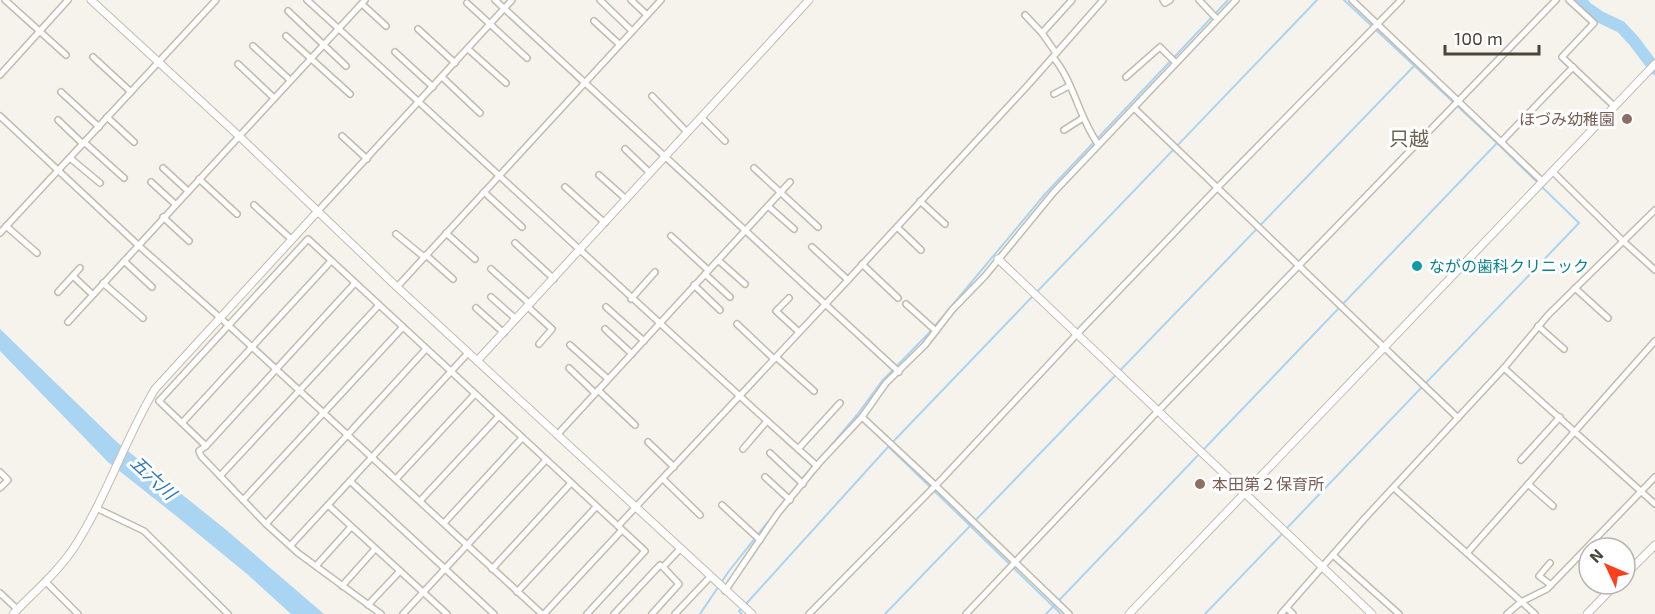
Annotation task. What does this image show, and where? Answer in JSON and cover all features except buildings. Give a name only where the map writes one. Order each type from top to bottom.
[{"type":"street","points":[[5,0],[66,55]]},
{"type":"street","points":[[0,75],[66,2],[58,0]]},
{"type":"street","points":[[91,0],[239,136],[468,353],[752,614]]},
{"type":"street","points":[[0,233],[216,0]]},
{"type":"street","points":[[307,0],[631,299],[817,466]]},
{"type":"street","points":[[495,0],[899,372]]},
{"type":"street","points":[[0,593],[15,612],[74,548],[98,504],[138,417],[155,389],[512,0]]},
{"type":"street","points":[[600,0],[632,31]]},
{"type":"street","points":[[631,0],[647,15]]},
{"type":"street","points":[[397,287],[661,0]]},
{"type":"street","points":[[477,361],[809,0]]},
{"type":"street","points":[[1042,33],[1072,0]]},
{"type":"street","points":[[0,116],[543,614],[674,466],[897,227],[1103,0]]},
{"type":"street","points":[[1163,0],[1165,3],[1170,0]]},
{"type":"street","points":[[1199,0],[1217,19]]},
{"type":"street","points":[[725,591],[790,500],[817,466],[862,417],[886,383],[899,372],[952,310],[985,276],[1096,142],[1134,108],[1236,0]]},
{"type":"street","points":[[1352,0],[1543,182]]},
{"type":"street","points":[[809,614],[936,485],[1218,187],[1401,0]]},
{"type":"street","points":[[966,614],[1158,411],[1556,0]]},
{"type":"street","points":[[1569,0],[1594,23],[1562,57],[1614,106]]},
{"type":"street","points":[[68,322],[363,2],[386,26]]},
{"type":"street","points":[[467,3],[526,58]]},
{"type":"street","points":[[288,11],[346,66]]},
{"type":"street","points":[[1025,15],[1042,33],[1061,67],[1096,142]]},
{"type":"street","points":[[594,21],[619,44]]},
{"type":"street","points":[[418,28],[455,63]]},
{"type":"street","points":[[286,36],[350,94]]},
{"type":"street","points":[[252,46],[290,80]]},
{"type":"street","points":[[1126,77],[1160,47],[1175,63]]},
{"type":"street","points":[[468,49],[506,83]]},
{"type":"street","points":[[395,52],[433,87]]},
{"type":"street","points":[[93,57],[131,92]]},
{"type":"street","points":[[238,64],[274,98]]},
{"type":"street","points":[[1130,614],[1655,64]]},
{"type":"street","points":[[1501,142],[1573,67]]},
{"type":"street","points":[[442,77],[480,113]]},
{"type":"street","points":[[1054,94],[1069,86]]},
{"type":"street","points":[[61,92],[99,127]]},
{"type":"street","points":[[652,96],[687,132]]},
{"type":"street","points":[[1134,108],[1458,418]]},
{"type":"street","points":[[107,117],[134,142]]},
{"type":"street","points":[[701,117],[725,141]]},
{"type":"street","points":[[1064,130],[1083,118]]},
{"type":"street","points":[[58,120],[124,178]]},
{"type":"street","points":[[342,136],[367,159]]},
{"type":"street","points":[[625,149],[650,173]]},
{"type":"street","points":[[70,158],[100,183]]},
{"type":"street","points":[[163,168],[188,191]]},
{"type":"street","points":[[754,168],[818,227]]},
{"type":"street","points":[[1553,172],[1623,242],[1655,270]]},
{"type":"street","points":[[600,175],[626,199]]},
{"type":"street","points":[[199,179],[237,214]]},
{"type":"street","points":[[151,182],[175,204]]},
{"type":"street","points":[[557,435],[790,182]]},
{"type":"street","points":[[565,186],[605,223]]},
{"type":"street","points":[[484,192],[522,227]]},
{"type":"street","points":[[920,201],[945,224]]},
{"type":"street","points":[[254,205],[291,239]]},
{"type":"street","points":[[768,206],[794,229]]},
{"type":"street","points":[[1281,614],[1504,368],[1538,326],[1655,210]]},
{"type":"street","points":[[163,217],[189,242]]},
{"type":"street","points":[[6,226],[37,254]]},
{"type":"street","points":[[897,227],[921,250]]},
{"type":"street","points":[[446,232],[475,259]]},
{"type":"street","points":[[396,234],[453,279]]},
{"type":"street","points":[[671,236],[730,297]]},
{"type":"street","points":[[206,446],[159,401],[308,239],[645,551],[587,614]]},
{"type":"street","points":[[515,243],[554,279]]},
{"type":"street","points":[[812,247],[848,280]]},
{"type":"street","points":[[998,259],[1372,614]]},
{"type":"street","points":[[718,260],[746,284]]},
{"type":"street","points":[[124,261],[152,287]]},
{"type":"street","points":[[182,423],[331,261]]},
{"type":"street","points":[[862,264],[898,298]]},
{"type":"street","points":[[58,292],[80,268]]},
{"type":"street","points":[[491,269],[552,329],[539,344]]},
{"type":"street","points":[[631,299],[655,272]]},
{"type":"street","points":[[73,276],[93,295]]},
{"type":"street","points":[[355,283],[199,452],[266,524],[316,566],[381,614]]},
{"type":"street","points":[[103,284],[142,318]]},
{"type":"street","points":[[694,285],[720,310]]},
{"type":"street","points":[[1575,288],[1608,318]]},
{"type":"street","points":[[491,297],[516,319]]},
{"type":"street","points":[[789,298],[776,311],[799,332]]},
{"type":"street","points":[[906,304],[936,331]]},
{"type":"street","points":[[220,476],[379,305]]},
{"type":"street","points":[[606,307],[644,341]]},
{"type":"street","points":[[476,308],[504,333]]},
{"type":"street","points":[[737,324],[814,391]]},
{"type":"street","points":[[1538,326],[1564,349]]},
{"type":"street","points":[[243,500],[403,327]]},
{"type":"street","points":[[605,329],[632,354]]},
{"type":"street","points":[[1467,553],[1655,341]]},
{"type":"street","points":[[570,345],[608,380]]},
{"type":"street","points":[[266,524],[426,349]]},
{"type":"street","points":[[291,545],[468,353]]},
{"type":"street","points":[[569,368],[635,425]]},
{"type":"street","points":[[1504,368],[1655,504]]},
{"type":"street","points":[[396,479],[475,394]]},
{"type":"street","points":[[798,449],[840,403]]},
{"type":"street","points":[[420,501],[499,416]]},
{"type":"street","points":[[862,417],[1069,614]]},
{"type":"street","points":[[1521,460],[1560,417]]},
{"type":"street","points":[[743,449],[767,421]]},
{"type":"street","points":[[444,524],[522,438]]},
{"type":"street","points":[[648,442],[674,466]]},
{"type":"street","points":[[770,453],[803,484]]},
{"type":"street","points":[[403,614],[546,460]]},
{"type":"street","points":[[0,472],[8,480],[0,488]]},
{"type":"street","points":[[765,477],[790,500]]},
{"type":"street","points":[[1507,614],[1521,602],[1547,589],[1655,477]]},
{"type":"street","points":[[663,479],[700,515]]},
{"type":"street","points":[[350,481],[494,614]]},
{"type":"street","points":[[492,568],[571,483]]},
{"type":"street","points":[[1528,484],[1553,506]]},
{"type":"street","points":[[1394,488],[1534,614]]},
{"type":"street","points":[[98,504],[144,531],[228,614]]},
{"type":"street","points":[[328,505],[447,614]]},
{"type":"street","points":[[722,505],[760,540]]},
{"type":"street","points":[[517,592],[596,507]]},
{"type":"street","points":[[316,566],[351,527]]},
{"type":"street","points":[[1637,563],[1655,545]]},
{"type":"street","points":[[342,586],[375,549]]},
{"type":"street","points":[[663,567],[680,549]]},
{"type":"street","points":[[1333,555],[1399,614]]},
{"type":"street","points":[[1550,563],[1539,576],[1551,585]]},
{"type":"street","points":[[614,614],[660,565],[680,584],[652,614]]},
{"type":"street","points":[[368,605],[399,571]]},
{"type":"street","points":[[675,614],[710,577]]},
{"type":"street","points":[[45,581],[78,614]]},
{"type":"street","points":[[1587,614],[1604,596]]},
{"type":"street","points":[[1287,608],[1293,614]]},
{"type":"water","name":"五六川","points":[[0,329],[118,443],[225,529],[324,614],[291,614],[247,574],[108,462],[0,351]]},
{"type":"waterway","points":[[818,461],[882,381],[929,333],[1046,193],[1228,0]]},
{"type":"waterway","points":[[746,604],[888,447],[1317,0]]},
{"type":"waterway","points":[[1286,529],[1579,223],[1344,0]]},
{"type":"waterway","points":[[1580,0],[1600,17],[1621,27],[1655,69]]},
{"type":"waterway","points":[[885,614],[1414,66]]},
{"type":"waterway","points":[[1046,614],[1497,143]]},
{"type":"waterway","points":[[889,447],[1061,614]]},
{"type":"waterway","points":[[802,479],[814,465]]},
{"type":"waterway","points":[[779,508],[798,484]]},
{"type":"waterway","points":[[700,614],[729,571],[775,513]]},
{"type":"waterway","points":[[1205,614],[1283,533]]},
{"type":"waterway","points":[[742,608],[739,611],[742,614]]},
{"type":"place","name":"ほづみ幼稚園","points":[[1627,119]]},
{"type":"place","name":"ながの歯科クリニック","points":[[1417,266]]},
{"type":"place","name":"本田第２保育所","points":[[1200,484]]},
{"type":"district","name":"只越","points":[[1409,139]]}]
